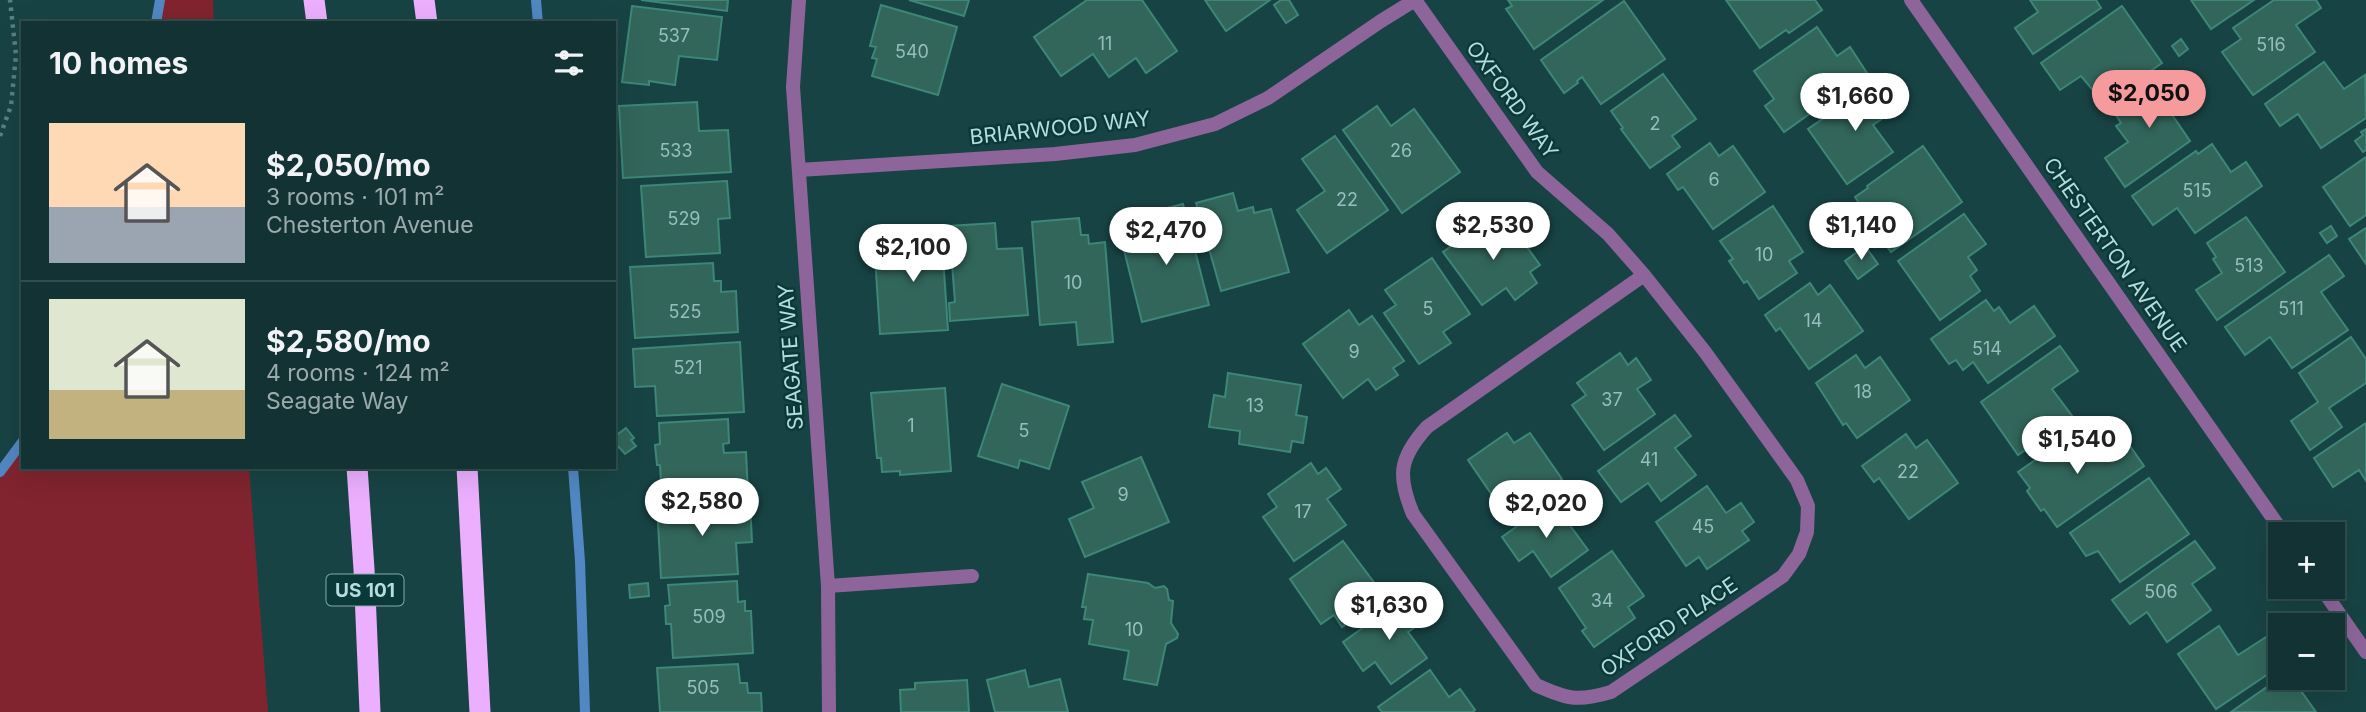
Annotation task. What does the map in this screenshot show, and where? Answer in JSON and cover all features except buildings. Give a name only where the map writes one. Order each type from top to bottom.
[{"type":"highway","points":[[316,0],[319,21]]},
{"type":"highway","points":[[424,0],[426,21]]},
{"type":"highway","name":"US 101","points":[[357,469],[370,712]]},
{"type":"highway","points":[[467,469],[480,712]]},
{"type":"street","name":"SEAGATE WAY","points":[[799,0],[793,87],[828,586],[829,712]]},
{"type":"street","name":"BRIARWOOD WAY","points":[[799,170],[1055,154],[1135,145],[1215,124],[1268,98],[1415,0]]},
{"type":"street","name":"OXFORD WAY","points":[[1415,0],[1537,172],[1608,234],[1644,275]]},
{"type":"street","name":"CHESTERTON AVENUE","points":[[1912,0],[2276,522]]},
{"type":"street","name":"OXFORD PLACE","points":[[1644,275],[1705,352],[1797,480],[1808,506],[1807,532],[1799,554],[1783,576],[1611,692],[1588,699],[1563,697],[1536,685],[1413,514],[1403,490],[1404,464],[1411,444],[1427,427],[1644,275]]},
{"type":"street","points":[[828,586],[972,576]]},
{"type":"street","points":[[2329,599],[2366,652]]},
{"type":"path","points":[[0,136],[11,106],[16,55],[10,0]]},
{"type":"shaded area","points":[[160,0],[213,0],[214,21],[156,21]]},
{"type":"shaded area","points":[[21,444],[21,469],[249,469],[268,712],[0,712],[0,472]]},
{"type":"waterway","points":[[156,21],[160,0]]},
{"type":"waterway","points":[[536,0],[538,21]]},
{"type":"waterway","points":[[0,472],[21,444]]},
{"type":"waterway","points":[[573,469],[580,561],[585,712]]}]
